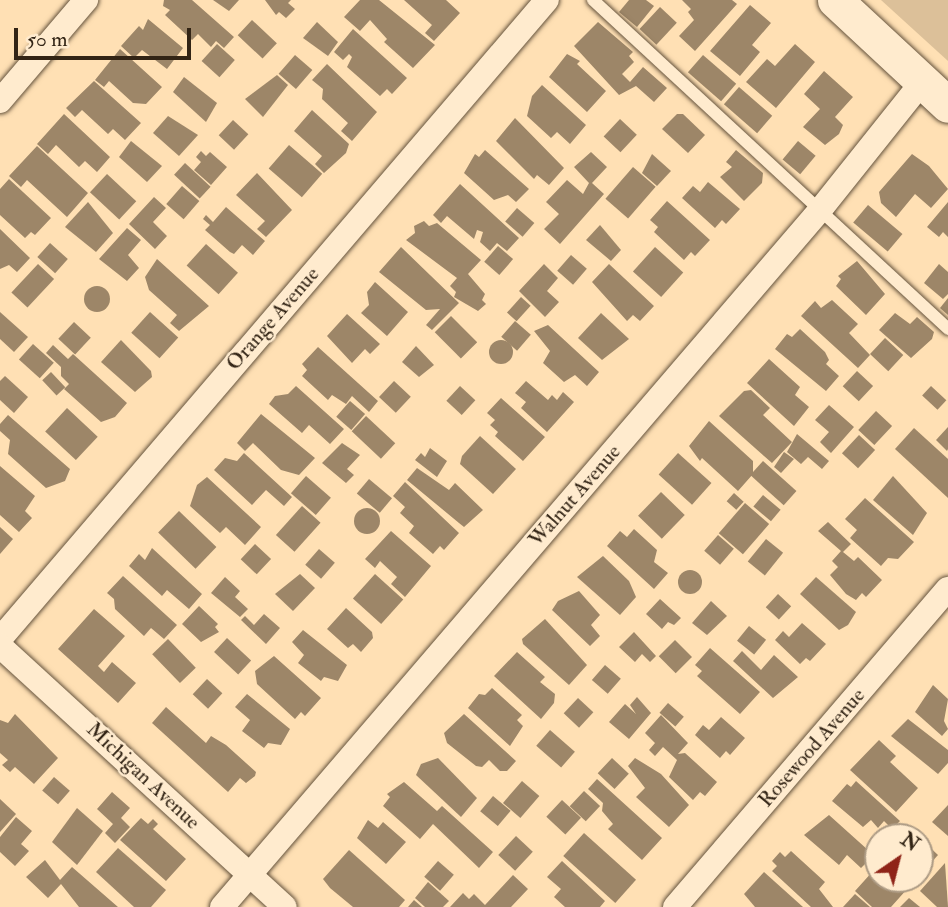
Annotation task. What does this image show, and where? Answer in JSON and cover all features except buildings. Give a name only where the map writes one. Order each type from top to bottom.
[{"type":"main road","points":[[835,0],[948,105]]},
{"type":"street","points":[[0,101],[86,0]]},
{"type":"street","name":"Orange Avenue","points":[[0,639],[547,0]]},
{"type":"street","name":"Walnut Avenue","points":[[222,907],[820,210],[923,81]]},
{"type":"street","name":"Rosewood Avenue","points":[[675,907],[948,589]]},
{"type":"street","name":"Michigan Avenue","points":[[0,646],[285,907]]},
{"type":"lane","points":[[593,0],[948,329]]},
{"type":"shaded area","points":[[881,0],[948,0],[948,61]]}]
